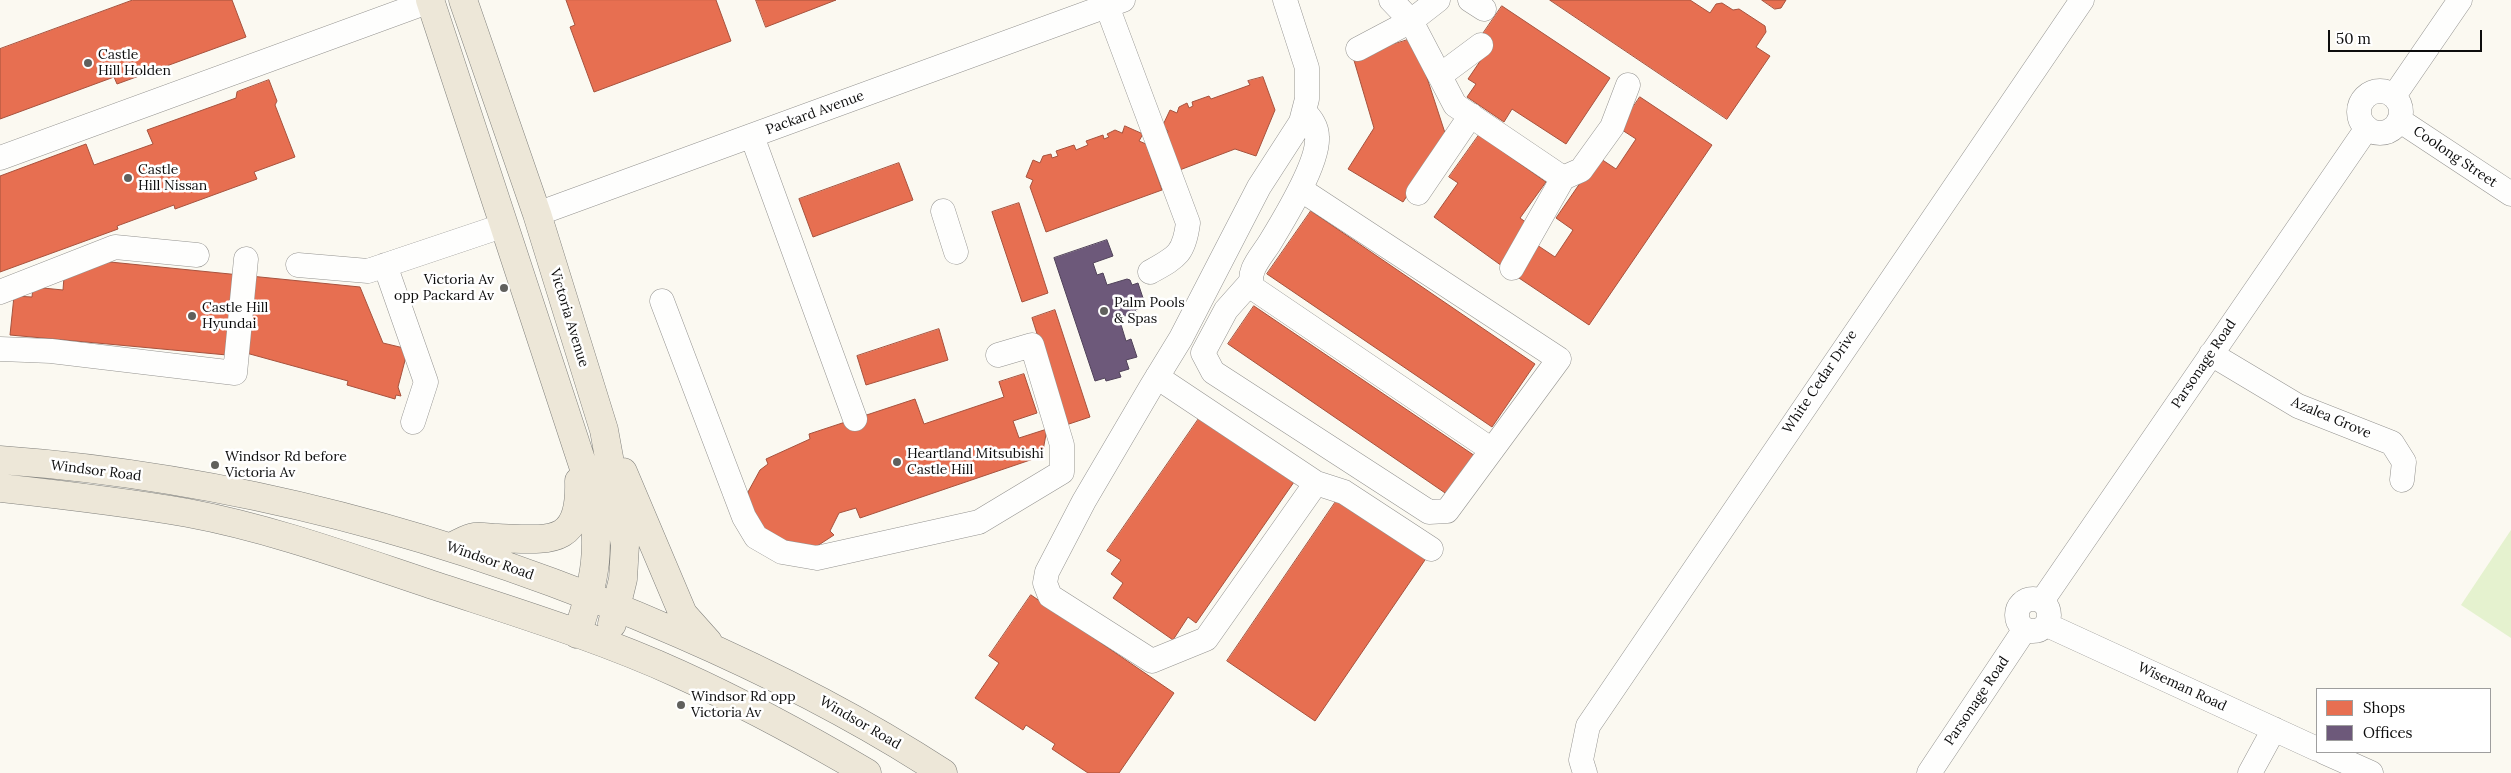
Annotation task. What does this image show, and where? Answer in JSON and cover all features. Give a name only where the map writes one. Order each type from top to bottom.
[{"type":"main road","points":[[431,0],[591,490],[596,521],[597,550],[590,595],[577,634]]},
{"type":"main road","name":"Victoria Avenue","points":[[463,0],[537,214],[604,430],[625,545],[624,568],[618,607],[605,644]]},
{"type":"main road","name":"Packard Avenue","points":[[505,225],[537,214]]},
{"type":"main road","points":[[604,430],[644,518],[671,589],[684,614],[714,648]]},
{"type":"main road","points":[[450,547],[475,537],[536,539],[560,535],[568,530],[575,520],[578,506],[578,452]]},
{"type":"main road","name":"Windsor Road","points":[[0,460],[162,479],[252,494],[450,547],[590,595],[714,648],[818,698],[885,735],[942,773]]},
{"type":"main road","name":"Windsor Road","points":[[0,488],[95,499],[190,514],[273,534],[605,644],[679,674],[819,745],[867,773]]},
{"type":"street","points":[[0,158],[431,0]]},
{"type":"street","points":[[1285,0],[1306,68],[1306,99],[1301,122],[1259,187],[1181,338],[1084,502],[1047,572],[1045,583],[1050,596],[1152,661],[1206,639],[1316,483]]},
{"type":"street","points":[[1391,0],[1411,21],[1455,104],[1563,178]]},
{"type":"street","points":[[1397,0],[1458,101],[1563,171],[1577,167],[1628,85],[1607,134],[1581,170],[1563,178],[1512,268]]},
{"type":"street","points":[[1358,49],[1411,21],[1438,0]]},
{"type":"street","name":"White Cedar Drive","points":[[1585,773],[1581,760],[1588,726],[2082,0]]},
{"type":"street","points":[[2394,96],[2460,0]]},
{"type":"street","name":"Packard Avenue","points":[[537,214],[1115,3]]},
{"type":"street","points":[[1115,3],[1188,223],[1186,244],[1176,256],[1150,272]]},
{"type":"street","points":[[1442,74],[1481,46]]},
{"type":"street","points":[[2383,91],[2394,96],[2402,111],[2400,120],[2393,128],[2386,132],[2378,132],[2367,128],[2362,122],[2360,111],[2364,99],[2374,92],[2383,91]]},
{"type":"street","points":[[1300,189],[1559,359],[1488,447],[1447,511],[1429,512],[1213,372],[1203,353],[1226,310],[1250,283],[1251,272],[1300,189],[1317,146],[1314,123],[1304,111]]},
{"type":"street","points":[[1418,193],[1471,116]]},
{"type":"street","name":"Coolong Street","points":[[2400,120],[2511,194]]},
{"type":"street","name":"Parsonage Road","points":[[1929,773],[2036,627],[2050,614],[2049,609],[2042,601],[2367,128]]},
{"type":"street","points":[[752,136],[855,419]]},
{"type":"street","points":[[943,211],[956,252]]},
{"type":"street","points":[[298,265],[368,271],[505,225]]},
{"type":"street","points":[[0,292],[115,247],[197,255]]},
{"type":"street","points":[[0,349],[51,351],[235,373],[246,260]]},
{"type":"street","points":[[385,265],[426,382],[413,422]]},
{"type":"street","points":[[1250,283],[1260,295],[1488,447]]},
{"type":"street","points":[[662,302],[744,517],[756,537],[782,552],[818,558],[979,522],[1062,472],[1062,445],[1032,346],[998,355]]},
{"type":"street","name":"Azalea Grove","points":[[2211,354],[2298,406],[2392,443],[2404,462],[2402,480]]},
{"type":"street","points":[[1157,377],[1316,483],[1344,492],[1431,549]]},
{"type":"street","name":"Wiseman Road","points":[[2036,627],[2316,749]]},
{"type":"street","points":[[2250,773],[2274,729]]},
{"type":"street","points":[[2326,753],[2371,773]]},
{"type":"green space","points":[[2511,530],[2511,638],[2461,605]]},
{"type":"building: Shops","name":"Castle Hill Holden","points":[[133,0],[232,0],[246,37],[117,84],[114,77],[0,119],[0,49]]},
{"type":"building: Shops","points":[[566,0],[716,0],[731,41],[594,92],[570,27],[575,25]]},
{"type":"building: Shops","points":[[756,0],[836,0],[766,27]]},
{"type":"building: Shops","points":[[1550,0],[1690,0],[1710,13],[1716,4],[1722,3],[1733,10],[1739,9],[1765,26],[1766,32],[1756,47],[1770,56],[1727,119]]},
{"type":"building: Shops","points":[[1762,0],[1786,0],[1781,8],[1775,9]]},
{"type":"building: Shops","points":[[1502,6],[1610,78],[1566,144],[1512,109],[1504,122],[1467,97],[1476,84],[1468,79],[1491,45],[1480,38]]},
{"type":"building: Shops","points":[[1414,38],[1446,136],[1403,202],[1348,169],[1374,128],[1353,57]]},
{"type":"building: Shops","points":[[1263,77],[1275,110],[1256,156],[1235,149],[1177,171],[1166,137],[1168,131],[1162,127],[1170,110],[1177,113],[1179,107],[1187,103],[1189,108],[1193,106],[1192,102],[1209,96],[1211,99],[1250,85],[1248,81]]},
{"type":"building: Shops","name":"Castle Hill Nissan","points":[[269,80],[277,101],[275,105],[295,157],[254,172],[257,179],[175,209],[174,205],[117,226],[118,229],[0,272],[0,176],[86,144],[94,165],[153,144],[147,130],[236,98],[237,92]]},
{"type":"building: Shops","points":[[1640,97],[1712,145],[1589,325],[1516,276],[1537,245],[1555,257],[1573,230],[1556,218],[1598,157],[1616,169],[1636,139],[1619,128]]},
{"type":"building: Shops","points":[[1125,126],[1143,134],[1139,141],[1146,144],[1162,190],[1046,232],[1030,187],[1033,180],[1026,177],[1033,160],[1040,163],[1043,156],[1051,154],[1052,158],[1058,156],[1056,151],[1074,145],[1076,150],[1088,145],[1086,141],[1103,135],[1104,139],[1109,137],[1107,134],[1115,130],[1122,133]]},
{"type":"building: Shops","points":[[1479,135],[1546,182],[1520,218],[1531,226],[1502,266],[1434,217],[1458,183],[1449,177]]},
{"type":"building: Shops","points":[[899,163],[913,200],[813,237],[799,199]]},
{"type":"building: Shops","points":[[1019,203],[1048,293],[1022,302],[992,212]]},
{"type":"building: Shops","points":[[1311,211],[1535,364],[1492,427],[1267,274]]},
{"type":"building: Shops","name":"Castle Hill Hyundai","points":[[110,262],[360,287],[383,343],[408,349],[398,387],[401,396],[396,395],[395,399],[347,385],[348,381],[228,348],[227,355],[10,335],[14,296],[32,297],[33,287],[63,290],[64,277]]},
{"type":"building: Shops","points":[[1254,306],[1478,458],[1451,497],[1228,344]]},
{"type":"building: Shops","points":[[1055,310],[1090,417],[1066,425],[1032,318]]},
{"type":"building: Shops","points":[[939,329],[948,360],[866,385],[857,356]]},
{"type":"building: Shops","name":"Heartland Mitsubishi Castle Hill","points":[[1024,374],[1037,413],[1013,421],[1019,438],[1047,429],[1042,456],[860,518],[856,508],[839,513],[830,531],[834,535],[811,550],[764,540],[749,518],[748,492],[760,470],[768,464],[766,459],[810,439],[809,434],[915,399],[924,424],[1004,397],[999,382]]},
{"type":"building: Shops","points":[[1200,417],[1294,482],[1196,623],[1188,617],[1173,640],[1113,598],[1123,583],[1111,574],[1121,560],[1107,551]]},
{"type":"building: Shops","points":[[1339,497],[1427,557],[1315,721],[1227,661]]},
{"type":"building: Shops","points":[[1031,595],[1174,693],[1119,773],[1088,773],[1052,749],[1055,744],[1026,725],[1023,730],[975,698],[999,663],[989,656]]},
{"type":"building: Offices","name":"Palm Pools & Spas","points":[[1107,240],[1113,256],[1093,263],[1097,275],[1103,273],[1107,285],[1127,279],[1130,280],[1132,285],[1138,283],[1144,301],[1138,303],[1140,308],[1135,310],[1136,312],[1119,318],[1126,341],[1131,339],[1137,357],[1126,360],[1129,369],[1119,372],[1121,377],[1106,381],[1105,378],[1095,381],[1054,258]]},
{"type":"place","name":"Castle Hill Holden","points":[[88,63]]},
{"type":"place","name":"Castle Hill Nissan","points":[[128,178]]},
{"type":"place","name":"Victoria Av opp Packard Av","points":[[504,288]]},
{"type":"place","name":"Palm Pools & Spas","points":[[1104,311]]},
{"type":"place","name":"Castle Hill Hyundai","points":[[192,316]]},
{"type":"place","name":"Heartland Mitsubishi Castle Hill","points":[[897,462]]},
{"type":"place","name":"Windsor Rd before Victoria Av","points":[[215,465]]},
{"type":"place","name":"Windsor Rd opp Victoria Av","points":[[681,705]]}]
